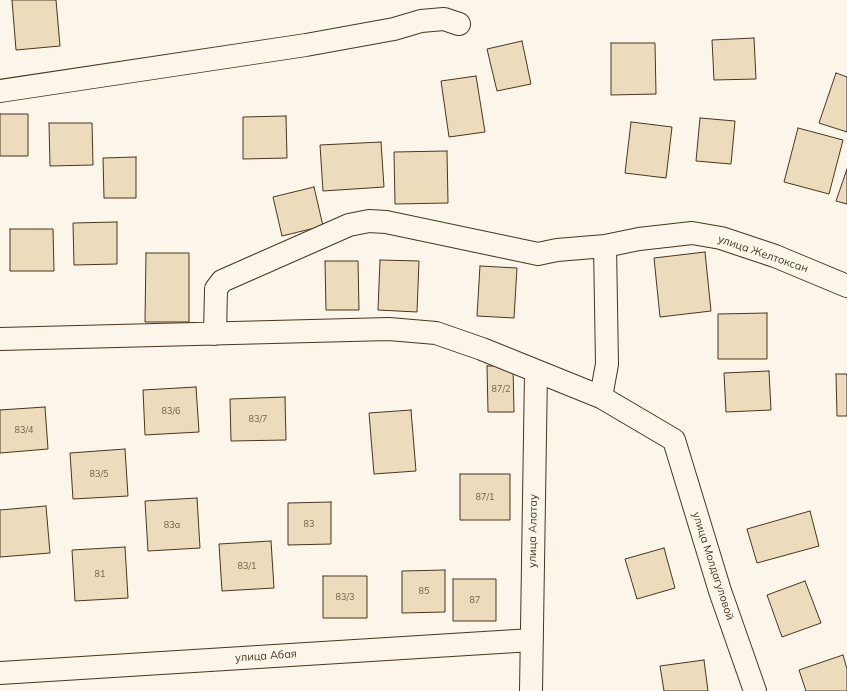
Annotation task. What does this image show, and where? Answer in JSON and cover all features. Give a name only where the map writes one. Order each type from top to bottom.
[{"type":"street","points":[[0,91],[306,45],[394,29],[421,21],[444,19],[459,24]]},
{"type":"street","name":"улица Желтоксан","points":[[216,334],[216,289],[222,281],[349,225],[369,221],[386,222],[538,254],[557,250],[605,246],[640,238],[692,233],[721,238],[775,256],[847,286]]},
{"type":"street","points":[[0,339],[389,329],[436,333],[482,349],[601,397],[607,364],[605,246]]},
{"type":"street","name":"улица Алатау","points":[[531,691],[536,372]]},
{"type":"street","name":"улица Молдагуловой","points":[[601,397],[674,440],[720,591],[755,691]]},
{"type":"street","name":"улица Абая","points":[[0,673],[532,640]]},
{"type":"building","points":[[12,0],[56,0],[60,46],[16,50]]},
{"type":"building","points":[[754,38],[756,79],[714,80],[712,40]]},
{"type":"building","points":[[522,41],[531,84],[497,91],[487,49]]},
{"type":"building","points":[[611,43],[655,43],[656,94],[611,95]]},
{"type":"building","points":[[836,73],[847,77],[847,132],[819,123]]},
{"type":"building","points":[[476,76],[485,132],[449,137],[441,81]]},
{"type":"building","points":[[0,114],[28,114],[28,156],[0,156]]},
{"type":"building","points":[[286,116],[287,158],[243,159],[243,117]]},
{"type":"building","points":[[700,118],[735,121],[731,164],[696,161]]},
{"type":"building","points":[[631,122],[672,127],[666,178],[625,173]]},
{"type":"building","points":[[49,123],[92,123],[93,165],[50,166]]},
{"type":"building","points":[[798,128],[843,140],[829,194],[784,182]]},
{"type":"building","points":[[381,142],[384,187],[323,191],[320,145]]},
{"type":"building","points":[[447,151],[448,203],[395,204],[394,152]]},
{"type":"building","points":[[136,157],[136,198],[104,198],[103,158]]},
{"type":"building","points":[[847,169],[847,204],[836,201]]},
{"type":"building","points":[[314,187],[323,226],[282,236],[273,197]]},
{"type":"building","points":[[117,222],[117,264],[74,265],[73,223]]},
{"type":"building","points":[[10,229],[53,229],[54,271],[10,271]]},
{"type":"building","points":[[705,252],[711,311],[660,317],[654,258]]},
{"type":"building","points":[[146,253],[189,253],[189,322],[145,322]]},
{"type":"building","points":[[380,260],[419,261],[417,312],[378,310]]},
{"type":"building","points":[[325,261],[358,261],[359,310],[326,310]]},
{"type":"building","points":[[480,266],[517,268],[514,318],[477,316]]},
{"type":"building","points":[[767,313],[767,359],[718,359],[718,314]]},
{"type":"building","points":[[487,366],[513,366],[514,412],[488,412]]},
{"type":"building","points":[[769,371],[771,410],[726,412],[724,373]]},
{"type":"building","points":[[836,374],[847,374],[847,416],[837,416]]},
{"type":"building","points":[[196,387],[199,432],[145,435],[143,390]]},
{"type":"building","points":[[285,397],[286,440],[231,441],[230,399]]},
{"type":"building","points":[[45,407],[48,449],[0,453],[0,410]]},
{"type":"building","points":[[411,410],[416,471],[374,474],[369,413]]},
{"type":"building","points":[[125,449],[128,496],[73,499],[70,453]]},
{"type":"building","points":[[460,474],[510,474],[510,520],[460,520]]},
{"type":"building","points":[[197,498],[200,548],[148,551],[145,501]]},
{"type":"building","points":[[331,502],[331,544],[288,545],[288,503]]},
{"type":"building","points":[[46,506],[50,553],[0,557],[0,510]]},
{"type":"building","points":[[810,511],[819,546],[757,563],[747,529]]},
{"type":"building","points":[[271,541],[274,588],[222,591],[219,544]]},
{"type":"building","points":[[125,547],[128,598],[75,601],[72,550]]},
{"type":"building","points":[[664,548],[675,588],[637,599],[625,559]]},
{"type":"building","points":[[445,570],[445,612],[402,613],[402,571]]},
{"type":"building","points":[[323,576],[367,576],[367,618],[323,618]]},
{"type":"building","points":[[453,579],[496,579],[496,621],[453,621]]},
{"type":"building","points":[[805,581],[821,623],[782,637],[767,595]]},
{"type":"building","points":[[843,655],[847,669],[847,691],[806,691],[799,670]]},
{"type":"building","points":[[704,660],[708,691],[664,691],[660,666]]}]
